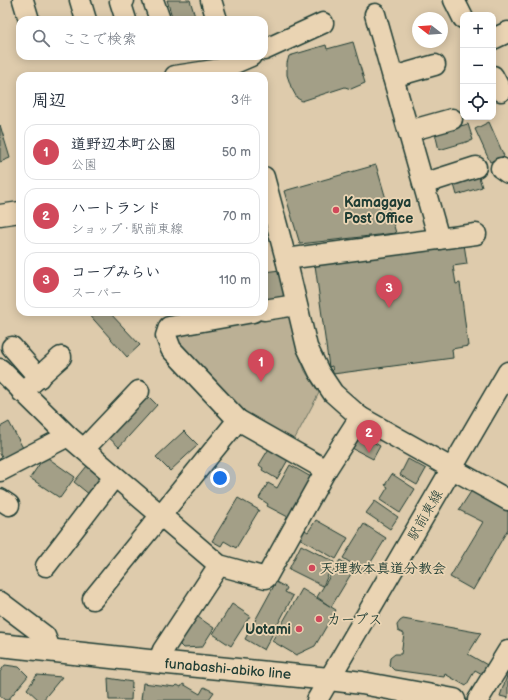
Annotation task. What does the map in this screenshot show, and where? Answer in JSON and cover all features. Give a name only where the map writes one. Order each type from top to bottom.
[{"type":"main road","name":"funabashi-abiko line","points":[[0,645],[329,679],[362,683],[454,700]]},
{"type":"street","points":[[22,0],[28,16]]},
{"type":"street","points":[[80,0],[85,16]]},
{"type":"street","points":[[124,0],[120,1],[125,16]]},
{"type":"street","points":[[153,0],[159,16]]},
{"type":"street","points":[[454,0],[460,12]]},
{"type":"street","points":[[375,14],[439,239]]},
{"type":"street","points":[[268,48],[323,23]]},
{"type":"street","points":[[496,38],[508,32]]},
{"type":"street","points":[[201,72],[221,69],[243,60]]},
{"type":"street","points":[[393,77],[435,65]]},
{"type":"street","points":[[408,131],[452,119]]},
{"type":"street","points":[[424,184],[476,167]]},
{"type":"street","points":[[268,194],[286,259],[307,347],[318,372],[333,393],[360,417],[508,500]]},
{"type":"street","points":[[286,259],[476,234]]},
{"type":"street","points":[[268,309],[296,305]]},
{"type":"street","points":[[231,316],[169,327],[166,336],[171,349],[238,420],[326,470]]},
{"type":"street","points":[[12,347],[39,378]]},
{"type":"street","points":[[22,392],[61,357]]},
{"type":"street","points":[[0,369],[68,436],[219,565],[266,578],[326,470],[360,417]]},
{"type":"street","name":"駅前東線","points":[[317,700],[508,372]]},
{"type":"street","points":[[84,449],[139,390]]},
{"type":"street","points":[[92,599],[238,420]]},
{"type":"street","points":[[0,471],[68,436]]},
{"type":"street","points":[[46,566],[114,476]]},
{"type":"street","points":[[158,662],[163,650],[219,565]]},
{"type":"street","points":[[0,602],[45,636],[51,651]]},
{"type":"street","points":[[478,700],[508,651]]},
{"type":"shaded area","points":[[284,314],[290,318],[297,350],[305,371],[319,393],[292,444],[242,415],[175,346],[180,330]]},
{"type":"building","points":[[167,0],[190,0],[195,16],[172,16]]},
{"type":"building","points":[[353,42],[365,83],[351,89],[345,87],[302,101],[297,98],[287,75],[287,63],[289,56],[326,45],[327,49]]},
{"type":"building","points":[[489,122],[504,156],[490,162],[475,129]]},
{"type":"building","points":[[468,124],[473,140],[439,150],[435,133]]},
{"type":"building","points":[[0,125],[10,158],[0,162]]},
{"type":"building","points":[[376,165],[396,233],[300,244],[284,191]]},
{"type":"building","points":[[478,174],[482,187],[457,195],[453,181]]},
{"type":"building","points":[[464,244],[467,264],[453,266],[456,284],[460,283],[468,346],[452,349],[453,358],[333,374],[332,366],[329,367],[315,265]]},
{"type":"building","points":[[280,270],[284,296],[268,299],[268,272]]},
{"type":"building","points":[[91,316],[113,316],[140,345],[127,357]]},
{"type":"building","points":[[145,393],[157,405],[119,447],[107,436]]},
{"type":"building","points":[[9,422],[23,448],[3,459],[0,454],[0,427]]},
{"type":"building","points":[[184,431],[198,445],[170,471],[156,457]]},
{"type":"building","points":[[359,434],[380,446],[373,459],[350,447]]},
{"type":"building","points":[[270,447],[289,458],[277,479],[262,470],[263,468],[259,465]]},
{"type":"building","points":[[45,456],[75,477],[60,498],[30,478]]},
{"type":"building","points":[[408,459],[426,469],[417,485],[400,475]]},
{"type":"building","points":[[290,465],[311,477],[288,517],[267,506],[268,504],[259,498],[268,483],[277,488]]},
{"type":"building","points":[[87,466],[103,479],[90,495],[74,482]]},
{"type":"building","points":[[392,474],[415,489],[400,513],[380,500],[388,487],[385,485]]},
{"type":"building","points":[[472,490],[508,510],[508,529],[473,590],[450,577],[483,522],[459,510]]},
{"type":"building","points":[[238,498],[259,510],[236,548],[224,541],[221,546],[212,541]]},
{"type":"building","points":[[375,501],[398,517],[390,529],[366,513]]},
{"type":"building","points":[[316,520],[348,538],[336,559],[299,538],[303,529],[308,532]]},
{"type":"building","points":[[364,524],[386,538],[365,572],[343,558]]},
{"type":"building","points":[[301,545],[334,562],[323,586],[289,569]]},
{"type":"building","points":[[340,560],[354,569],[331,607],[317,597]]},
{"type":"building","points":[[276,582],[287,588],[285,592],[293,596],[264,650],[245,639]]},
{"type":"building","points":[[302,589],[336,610],[315,646],[296,655],[272,641]]},
{"type":"building","points":[[232,604],[250,616],[231,646],[213,634]]},
{"type":"building","points":[[195,615],[214,628],[202,647],[183,648],[180,645],[179,640]]},
{"type":"building","points":[[403,619],[481,633],[468,654],[489,666],[484,675],[475,670],[466,686],[445,674],[444,677],[394,670],[389,665],[390,658],[395,654],[401,654],[404,634],[398,631],[397,625]]},
{"type":"building","points":[[5,665],[19,667],[28,676],[8,700],[5,700],[0,696],[0,672]]},
{"type":"building","points":[[508,673],[508,698],[500,696]]},
{"type":"building","points":[[37,675],[62,677],[43,700],[39,700],[27,689]]},
{"type":"building","points":[[108,678],[132,682],[131,700],[109,700]]},
{"type":"building","points":[[143,683],[175,687],[177,685],[181,687],[183,684],[200,694],[204,687],[214,692],[209,699],[211,700],[141,700]]},
{"type":"place","name":"Kamagaya Post Office","points":[[336,210]]},
{"type":"place","name":"コープみらい","points":[[389,308]]},
{"type":"place","name":"道野辺本町公園","points":[[261,382]]},
{"type":"place","name":"ハートランド","points":[[369,453]]},
{"type":"place","name":"天理教本真道分教会","points":[[312,568]]},
{"type":"place","name":"カーブス","points":[[319,619]]},
{"type":"place","name":"Uotami","points":[[299,629]]}]
